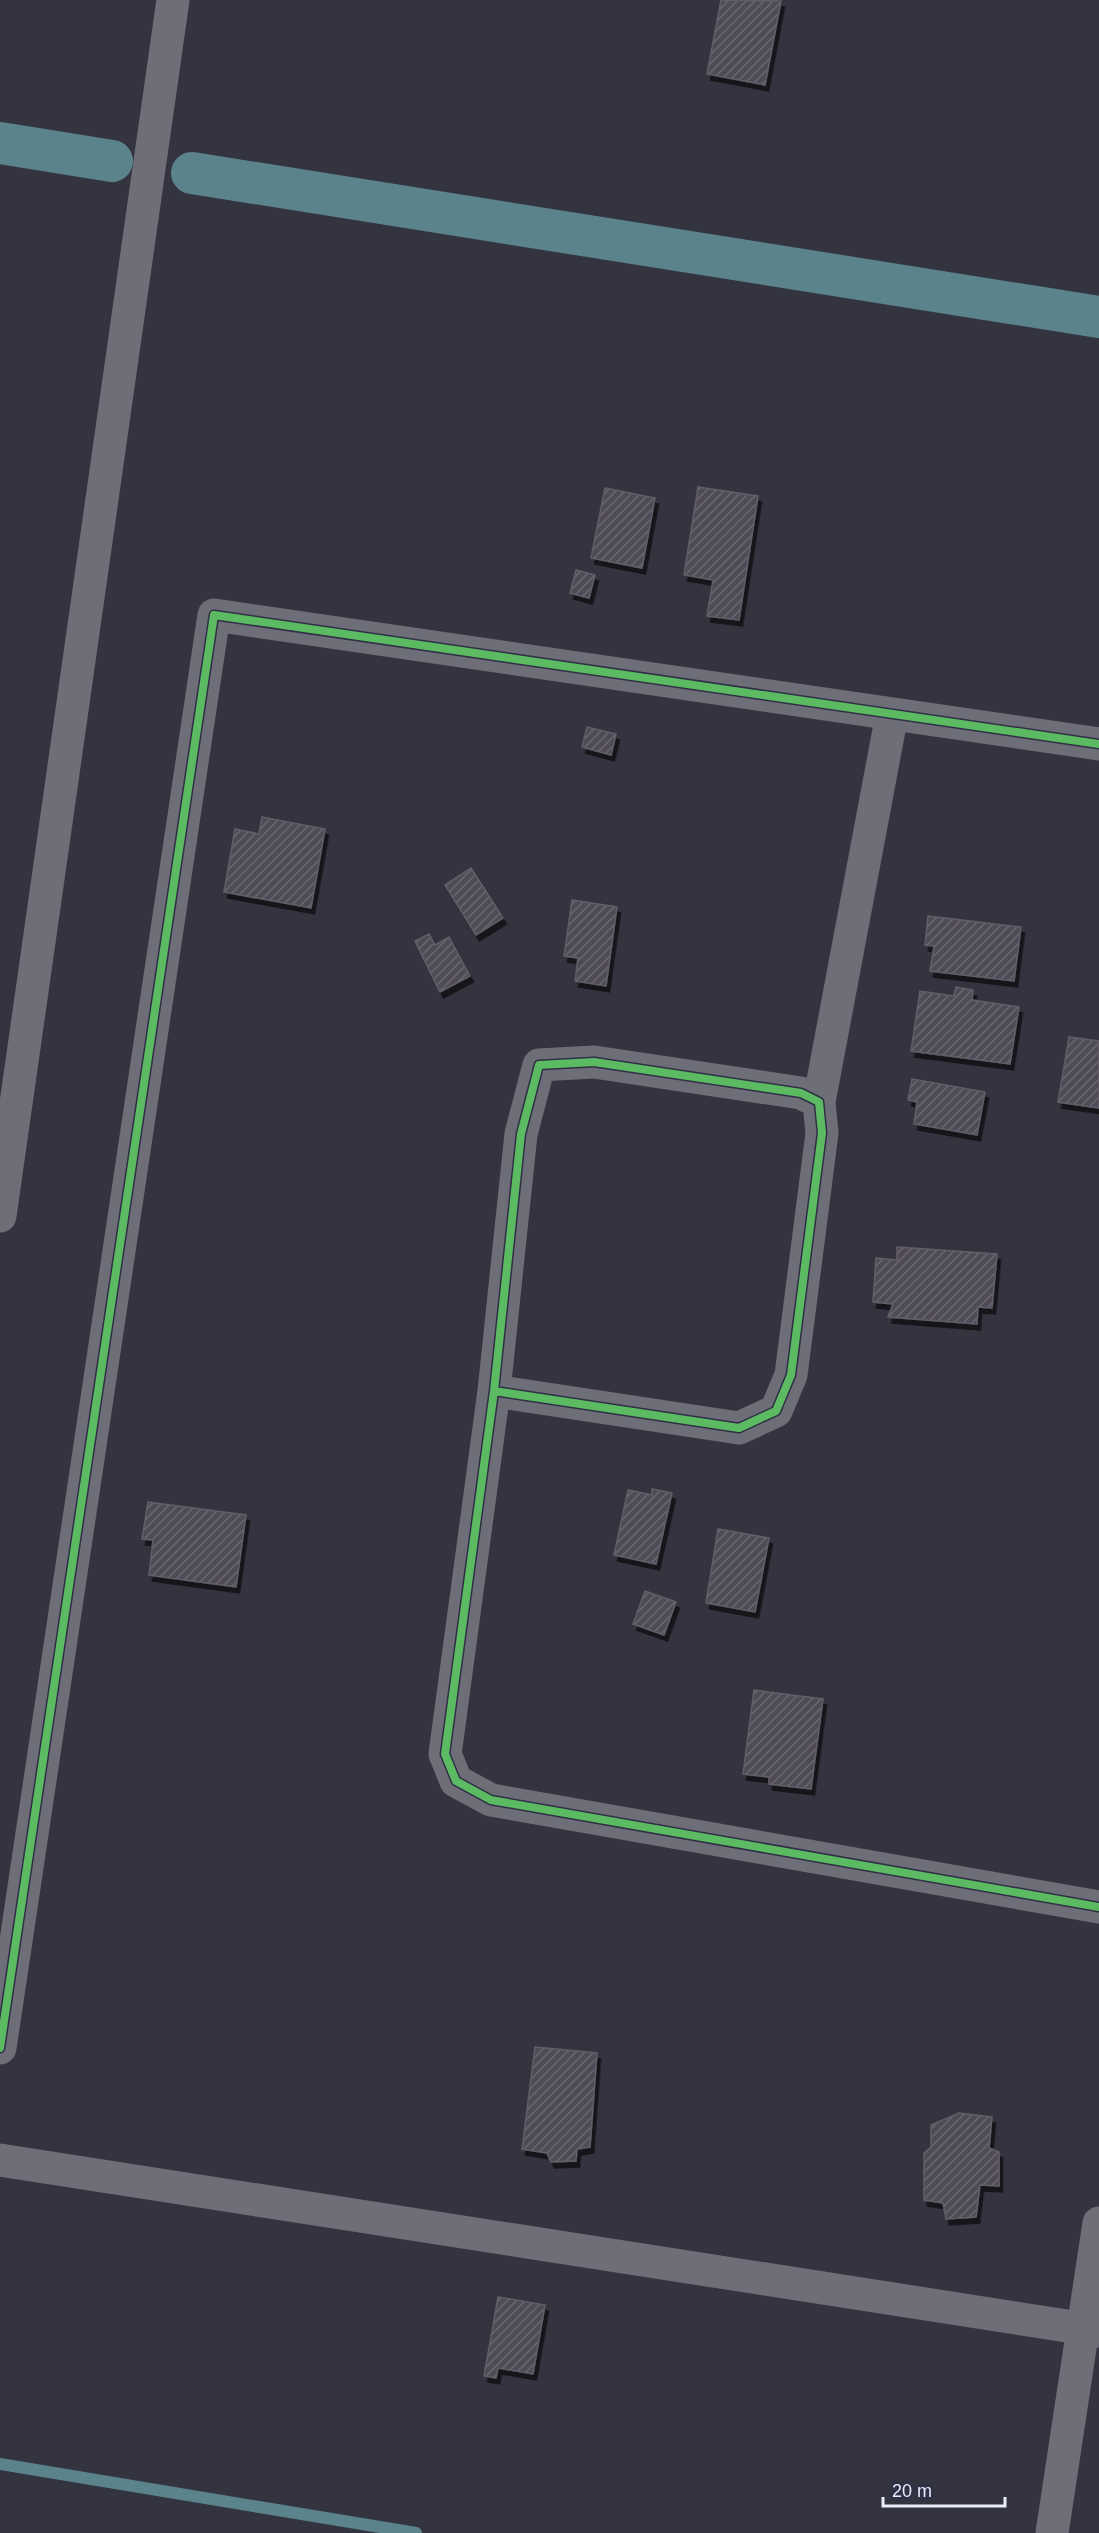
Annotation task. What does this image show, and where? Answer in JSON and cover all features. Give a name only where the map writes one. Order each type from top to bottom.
[{"type":"street","points":[[0,1216],[173,0]]},
{"type":"street","points":[[0,2048],[214,615],[1099,744]]},
{"type":"street","points":[[494,1391],[739,1428],[776,1410],[791,1375],[822,1133],[819,1102],[891,714]]},
{"type":"street","points":[[819,1102],[801,1093],[594,1062],[539,1065],[522,1134],[494,1391],[445,1754],[456,1781],[490,1800],[1099,1907]]},
{"type":"street","points":[[0,2160],[1091,2330]]},
{"type":"street","points":[[1052,2533],[1091,2330],[1099,2223]]},
{"type":"building","points":[[721,0],[781,1],[765,85],[707,74]]},
{"type":"building","points":[[698,487],[758,496],[739,620],[707,616],[713,580],[684,575]]},
{"type":"building","points":[[605,488],[655,498],[642,568],[591,558]]},
{"type":"building","points":[[576,570],[595,575],[589,598],[570,593]]},
{"type":"building","points":[[587,727],[616,734],[611,755],[582,747]]},
{"type":"building","points":[[262,817],[325,829],[311,908],[224,892],[235,829],[259,834]]},
{"type":"building","points":[[471,868],[503,918],[476,935],[445,885]]},
{"type":"building","points":[[572,900],[617,907],[606,986],[575,981],[578,958],[564,956]]},
{"type":"building","points":[[928,916],[1021,927],[1014,981],[930,971],[934,946],[925,945]]},
{"type":"building","points":[[429,934],[435,945],[449,937],[470,976],[440,992],[415,941]]},
{"type":"building","points":[[956,987],[973,990],[972,1000],[1019,1007],[1010,1064],[911,1051],[920,991],[954,996]]},
{"type":"building","points":[[1069,1037],[1099,1041],[1099,1108],[1058,1102]]},
{"type":"building","points":[[912,1079],[985,1092],[977,1135],[914,1124],[917,1102],[908,1100]]},
{"type":"building","points":[[897,1247],[997,1254],[992,1308],[978,1307],[977,1324],[888,1317],[893,1304],[873,1302],[876,1258],[897,1260]]},
{"type":"building","points":[[652,1489],[672,1493],[656,1564],[614,1555],[628,1490],[652,1495]]},
{"type":"building","points":[[148,1502],[246,1515],[236,1587],[149,1575],[153,1540],[142,1539]]},
{"type":"building","points":[[718,1529],[769,1538],[755,1612],[706,1603]]},
{"type":"building","points":[[645,1591],[676,1602],[664,1635],[633,1624]]},
{"type":"building","points":[[754,1690],[823,1699],[811,1789],[769,1784],[769,1777],[743,1774]]},
{"type":"building","points":[[535,2047],[597,2053],[590,2147],[577,2149],[576,2161],[551,2162],[547,2153],[522,2149]]},
{"type":"building","points":[[959,2113],[992,2117],[989,2148],[999,2152],[999,2186],[980,2185],[976,2217],[946,2219],[943,2203],[924,2200],[924,2153],[931,2147],[931,2125]]},
{"type":"building","points":[[498,2297],[545,2305],[533,2374],[498,2368],[496,2378],[484,2376]]},
{"type":"waterway","points":[[0,143],[112,161]]},
{"type":"waterway","points":[[192,173],[1099,317]]},
{"type":"waterway","points":[[0,2464],[416,2533]]},
{"type":"cycle path","points":[[0,2048],[214,615],[1099,744]]},
{"type":"cycle path","points":[[494,1391],[739,1428],[776,1411],[791,1375],[822,1133],[819,1102],[801,1093],[594,1062],[539,1065],[521,1134],[494,1391],[445,1754],[456,1781],[491,1800],[1099,1907]]}]
